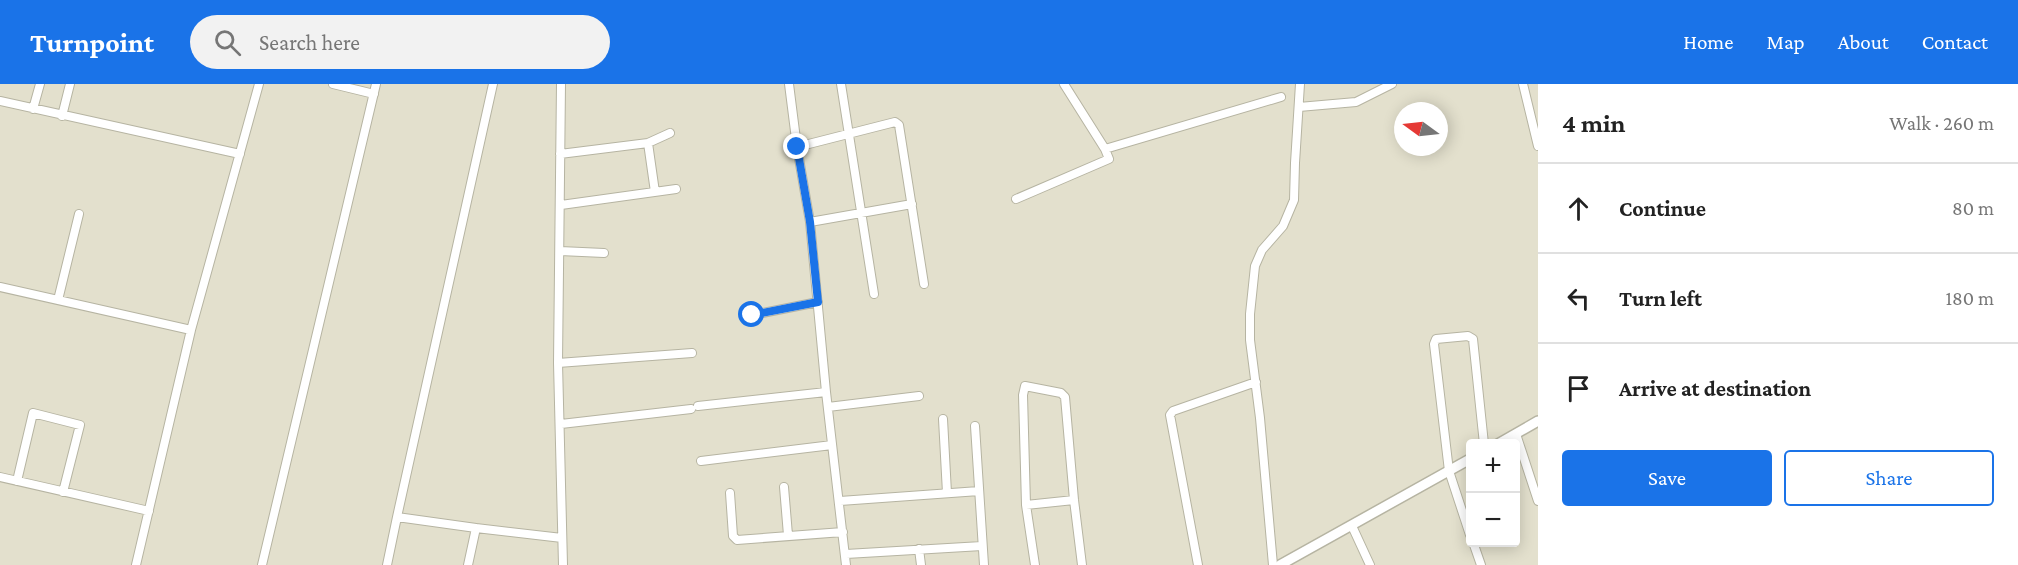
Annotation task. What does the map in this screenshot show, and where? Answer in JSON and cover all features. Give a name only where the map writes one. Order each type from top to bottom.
[{"type":"main road","points":[[1507,439],[1538,421]]},
{"type":"main road","points":[[1280,565],[1466,461]]},
{"type":"street","points":[[33,109],[39,84]]},
{"type":"street","points":[[62,116],[70,84]]},
{"type":"street","points":[[136,565],[191,330],[259,84]]},
{"type":"street","points":[[333,84],[374,94]]},
{"type":"street","points":[[262,565],[376,84]]},
{"type":"street","points":[[387,565],[493,84]]},
{"type":"street","points":[[561,84],[558,363],[563,565]]},
{"type":"street","points":[[789,84],[810,222],[826,392],[846,565]]},
{"type":"street","points":[[841,84],[874,294]]},
{"type":"street","points":[[1273,565],[1250,340],[1250,314],[1255,266],[1262,250],[1283,226],[1294,201],[1300,84]]},
{"type":"street","points":[[1299,107],[1356,102],[1392,84]]},
{"type":"street","points":[[1523,84],[1538,146]]},
{"type":"street","points":[[1016,198],[1108,161],[1105,149],[1066,85]]},
{"type":"street","points":[[1105,149],[1281,97]]},
{"type":"street","points":[[0,101],[240,154]]},
{"type":"street","points":[[797,147],[895,123],[899,125],[924,284]]},
{"type":"street","points":[[560,154],[648,142],[670,133]]},
{"type":"street","points":[[648,142],[655,192]]},
{"type":"street","points":[[561,205],[676,189]]},
{"type":"street","points":[[810,222],[912,204]]},
{"type":"street","points":[[58,300],[79,214]]},
{"type":"street","points":[[560,251],[604,253]]},
{"type":"street","points":[[0,287],[191,330]]},
{"type":"street","points":[[752,315],[818,302]]},
{"type":"street","points":[[1466,523],[1449,471],[1434,344],[1436,339],[1468,336],[1473,339],[1483,439]]},
{"type":"street","points":[[558,363],[692,353]]},
{"type":"street","points":[[1198,565],[1170,415],[1173,411],[1256,382]]},
{"type":"street","points":[[1035,565],[1026,505],[1023,395],[1025,386],[1056,392],[1065,397],[1074,500],[1083,565]]},
{"type":"street","points":[[561,424],[826,392]]},
{"type":"street","points":[[828,407],[919,396]]},
{"type":"street","points":[[17,481],[33,413],[80,425],[63,492]]},
{"type":"street","points":[[943,419],[947,493]]},
{"type":"street","points":[[975,426],[984,565]]},
{"type":"street","points":[[1516,434],[1538,501]]},
{"type":"street","points":[[701,461],[832,446]]},
{"type":"street","points":[[0,477],[149,511]]},
{"type":"street","points":[[784,487],[788,535]]},
{"type":"street","points":[[840,501],[979,491]]},
{"type":"street","points":[[729,492],[736,540],[843,532]]},
{"type":"street","points":[[1026,505],[1074,500]]},
{"type":"street","points":[[397,517],[562,538]]},
{"type":"street","points":[[1352,526],[1370,565]]},
{"type":"street","points":[[468,565],[476,528]]},
{"type":"street","points":[[846,554],[982,546]]},
{"type":"street","points":[[1474,547],[1480,565]]},
{"type":"street","points":[[919,549],[921,565]]},
{"type":"street","points":[[1298,555],[1301,565]]},
{"type":"route","points":[[752,315],[818,302],[810,222],[797,147]]}]
